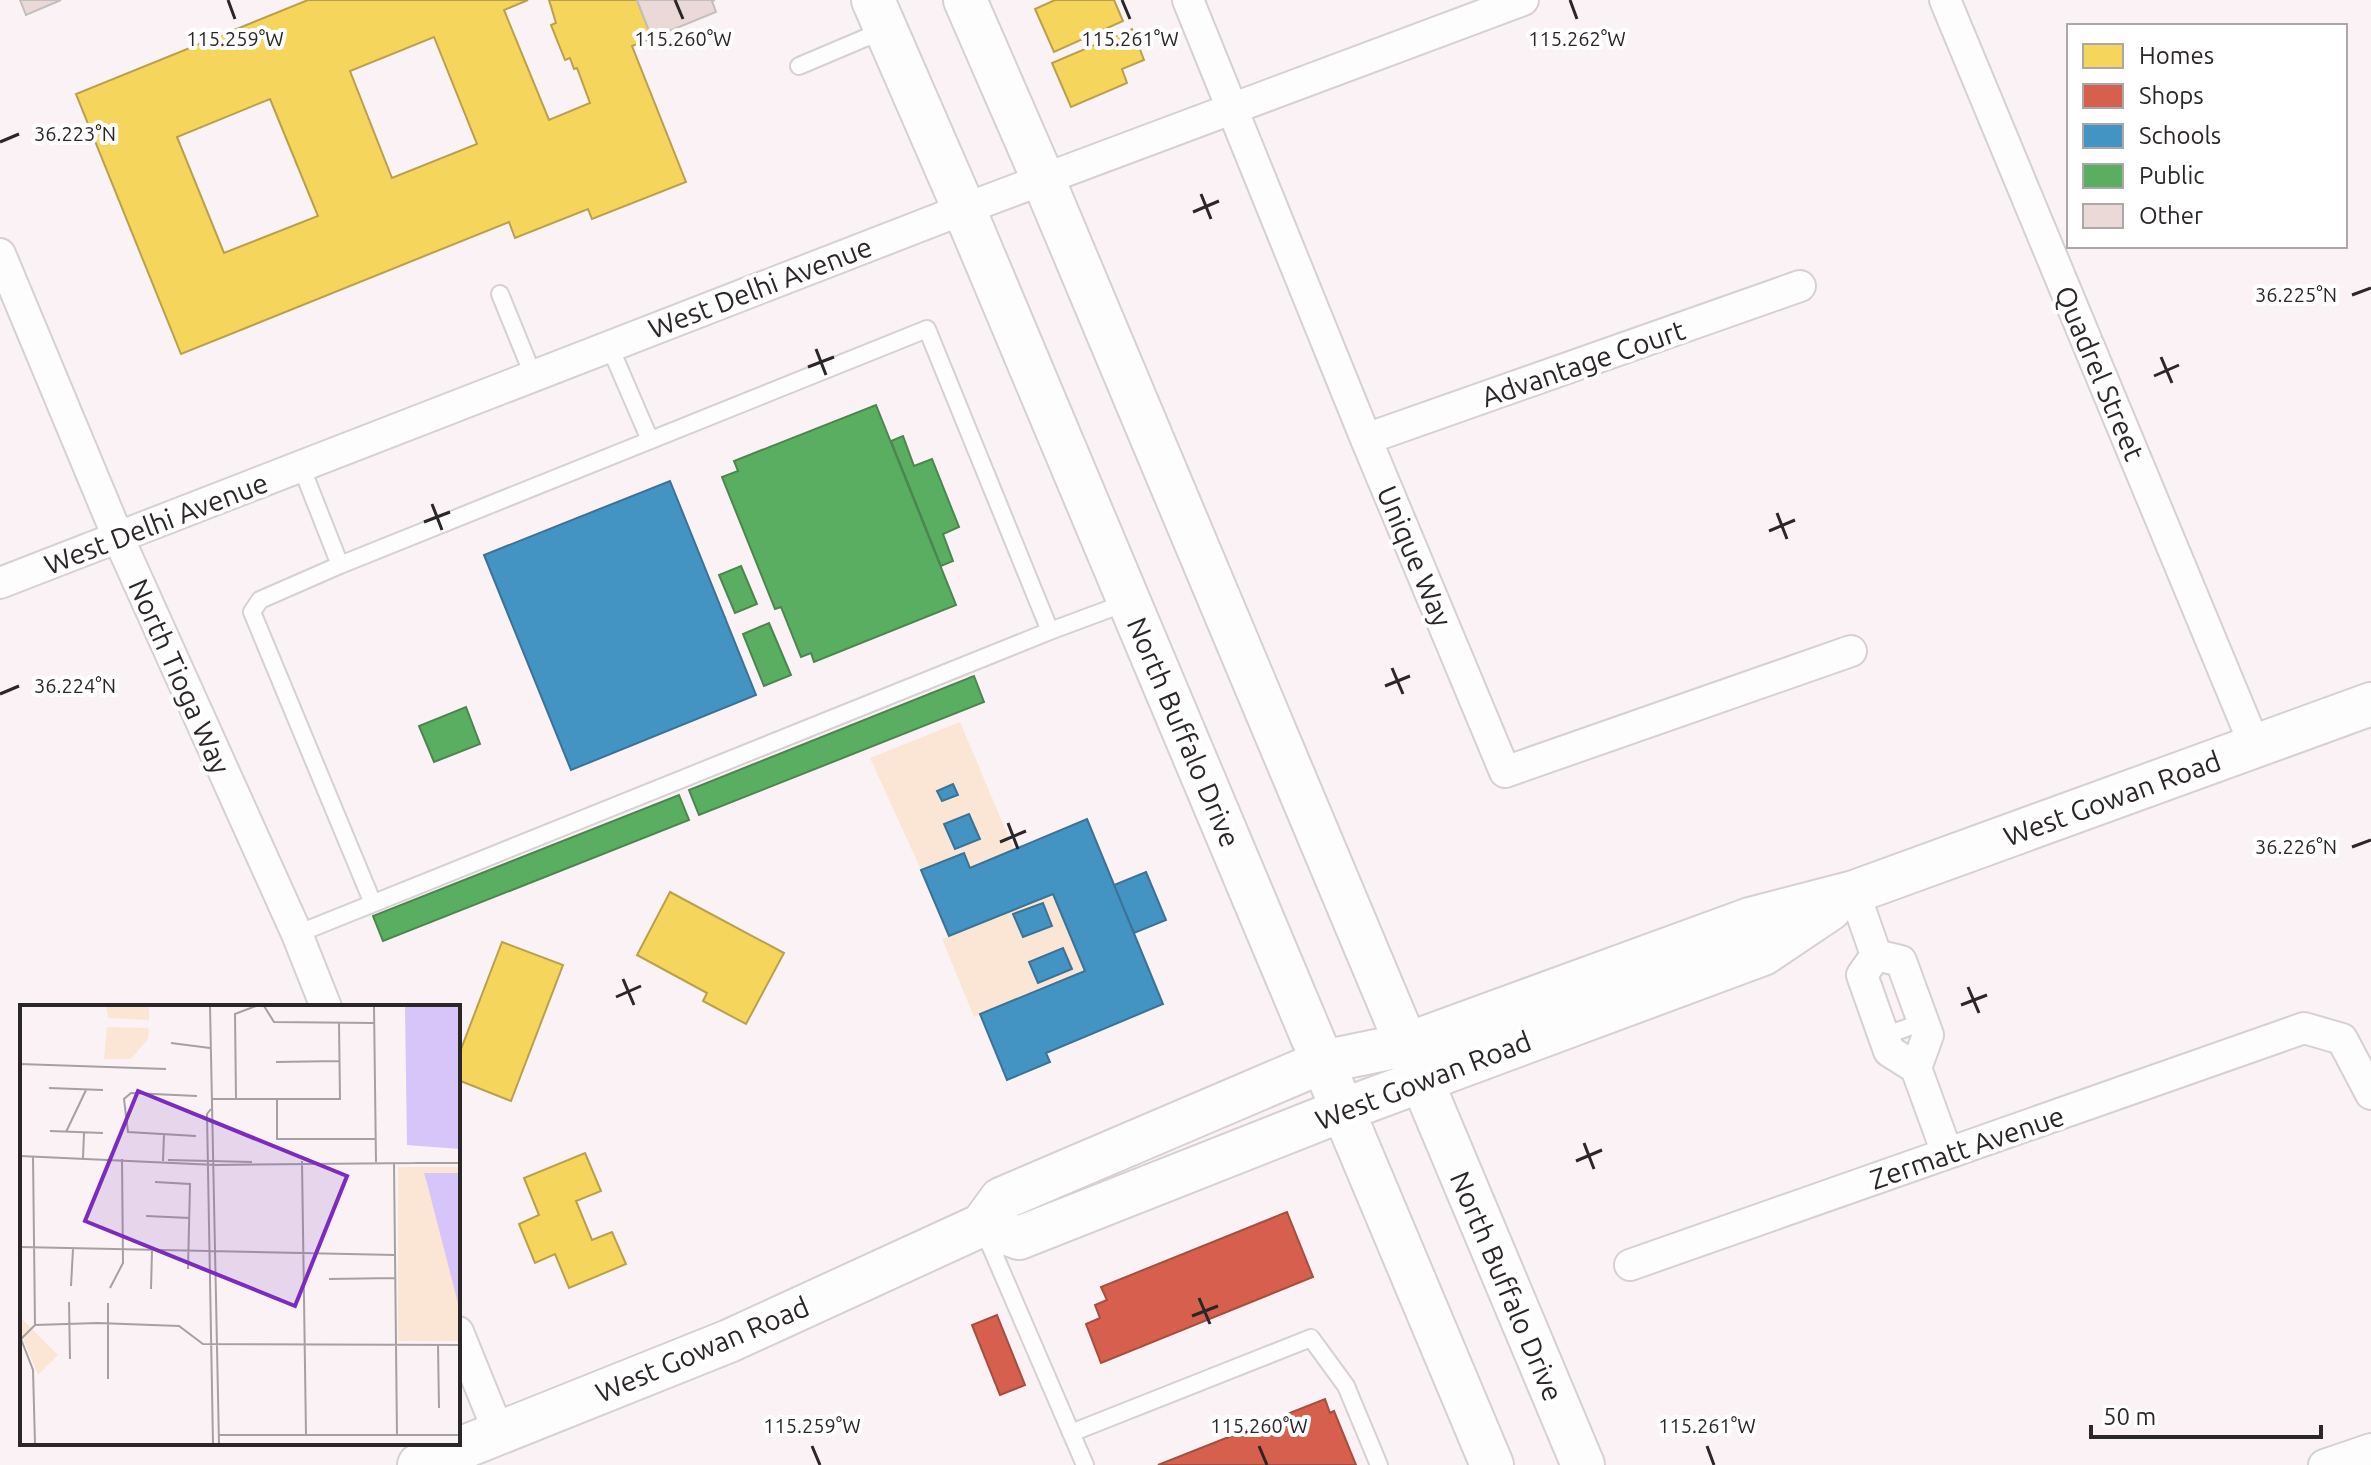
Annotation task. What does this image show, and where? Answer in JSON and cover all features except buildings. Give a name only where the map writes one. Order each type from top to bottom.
[{"type":"main road","name":"North Buffalo Drive","points":[[965,0],[1583,1465]]},
{"type":"main road","name":"North Buffalo Drive","points":[[879,15],[964,209],[1492,1465]]},
{"type":"main road","name":"West Gowan Road","points":[[982,1225],[1019,1238],[1343,1110],[1412,1063],[1763,954],[1854,892],[2371,704]]},
{"type":"main road","name":"West Gowan Road","points":[[419,1465],[729,1341],[982,1225],[1001,1199],[1322,1062],[1412,1063]]},
{"type":"street","name":"Unique Way","points":[[1188,0],[1505,772],[1851,651]]},
{"type":"street","name":"West Delhi Avenue","points":[[0,583],[964,209],[1523,0]]},
{"type":"street","name":"Quadrel Street","points":[[1945,0],[2255,746]]},
{"type":"street","name":"North Tioga Way","points":[[0,254],[118,537],[297,934],[325,1005]]},
{"type":"street","name":"Advantage Court","points":[[1366,439],[1800,286]]},
{"type":"street","points":[[1854,892],[1876,955]]},
{"type":"street","points":[[1876,955],[1901,961],[1928,1035],[1916,1068]]},
{"type":"street","points":[[1876,955],[1862,975],[1889,1051],[1916,1068],[1947,1153]]},
{"type":"street","name":"Zermatt Avenue","points":[[1630,1265],[2304,1028],[2342,1039],[2371,1094]]},
{"type":"street","points":[[460,1337],[499,1433]]},
{"type":"street","points":[[2324,1465],[2371,1449]]},
{"type":"lane","points":[[799,66],[879,15]]},
{"type":"lane","points":[[500,294],[533,375]]},
{"type":"lane","points":[[372,901],[252,612],[260,600],[927,329],[1050,631]]},
{"type":"lane","points":[[609,345],[650,440]]},
{"type":"lane","points":[[301,466],[340,565]]},
{"type":"lane","points":[[297,934],[372,901],[1129,602]]},
{"type":"lane","points":[[1884,1036],[1923,1022]]},
{"type":"lane","points":[[982,1225],[1085,1465]]},
{"type":"lane","points":[[1071,1433],[1311,1338],[1346,1386],[1379,1465]]},
{"type":"shaded area","points":[[960,722],[1014,850],[970,868],[963,853],[921,870],[870,758]]},
{"type":"shaded area","points":[[1053,894],[1085,971],[974,1017],[942,939]]}]
